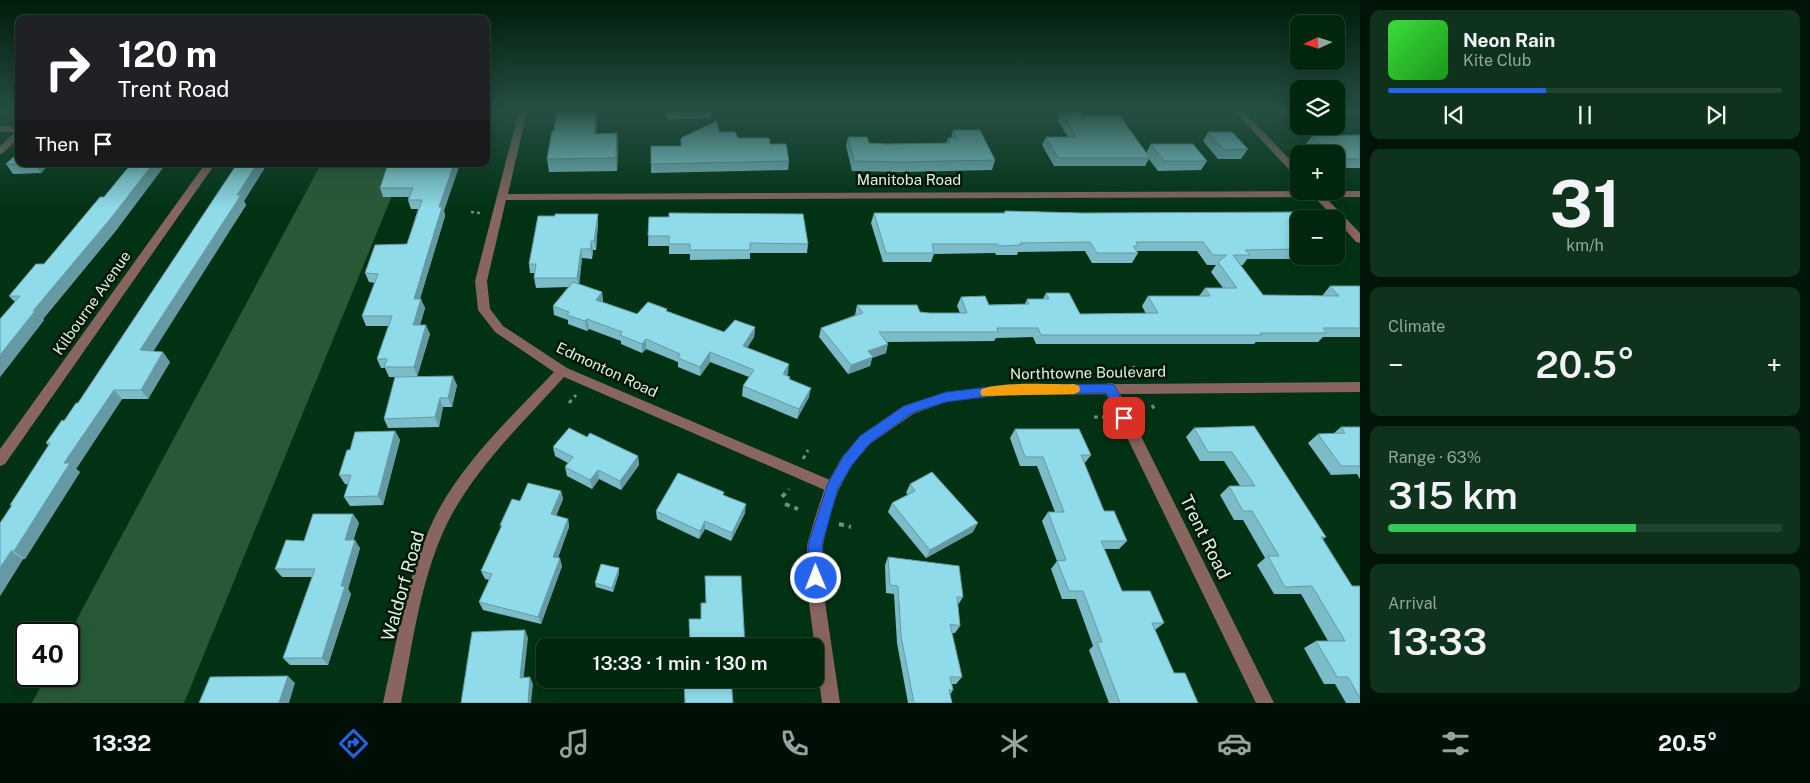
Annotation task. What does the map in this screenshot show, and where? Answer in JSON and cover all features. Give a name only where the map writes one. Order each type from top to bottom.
[{"type":"street","name":"Edmonton Road","points":[[515,144],[481,281],[484,310],[499,329],[562,371],[832,487]]},
{"type":"street","points":[[1269,144],[1290,166]]},
{"type":"street","name":"Kilbourne Avenue","points":[[0,460],[208,167]]},
{"type":"street","name":"Manitoba Road","points":[[502,197],[1290,193]]},
{"type":"street","name":"Manitoba Road","points":[[1345,194],[1360,194]]},
{"type":"street","points":[[1323,200],[1360,240]]},
{"type":"street","name":"Waldorf Road","points":[[392,703],[421,578],[434,536],[458,493],[480,462],[562,371]]},
{"type":"street","name":"Northtowne Boulevard","points":[[831,703],[816,595],[815,545],[832,487],[847,461],[865,440],[908,410],[946,397],[1006,390],[1360,387]]},
{"type":"street","name":"Trent Road","points":[[1110,388],[1265,703]]},
{"type":"path","points":[[471,212],[480,213]]},
{"type":"path","points":[[592,369],[598,361]]},
{"type":"path","points":[[1132,366],[1137,374]]},
{"type":"path","points":[[569,403],[576,394]]},
{"type":"path","points":[[1094,417],[1104,417]]},
{"type":"path","points":[[803,459],[808,450]]},
{"type":"path","points":[[782,497],[789,489]]},
{"type":"path","points":[[785,504],[798,509]]},
{"type":"path","points":[[838,523],[850,527]]},
{"type":"green space","points":[[319,167],[404,167],[184,703],[32,703],[40,687],[80,687],[80,622],[75,622]]},
{"type":"building","points":[[550,144],[617,144],[616,158],[547,159]]},
{"type":"building","points":[[681,144],[786,144],[789,161],[651,164],[651,146],[681,146]]},
{"type":"building","points":[[850,144],[987,144],[995,160],[854,161]]},
{"type":"building","points":[[1050,144],[1140,144],[1150,158],[1058,158]]},
{"type":"building","points":[[1151,144],[1193,144],[1207,161],[1164,161]]},
{"type":"building","points":[[1218,144],[1243,144],[1248,149],[1224,150]]},
{"type":"building","points":[[1320,144],[1360,144],[1360,159],[1345,159],[1345,145]]},
{"type":"building","points":[[15,156],[15,164],[6,164]]},
{"type":"building","points":[[129,167],[151,167],[111,218],[33,311],[35,311],[0,355],[0,319],[20,296],[9,296],[36,264],[44,264],[100,197],[104,197]]},
{"type":"building","points":[[235,167],[255,167],[237,195],[241,195],[140,350],[163,352],[141,390],[114,390],[64,463],[70,463],[14,551],[11,551],[0,568],[0,523],[50,443],[46,443],[62,420],[64,421],[76,403],[78,403]]},
{"type":"building","points":[[387,167],[453,167],[439,207],[442,207],[414,299],[421,299],[413,325],[426,325],[414,367],[384,367],[387,359],[377,359],[392,316],[362,316],[378,274],[365,273],[375,245],[407,244],[422,200],[408,200],[413,188],[380,188]]},
{"type":"building","points":[[1005,211],[1082,213],[1290,212],[1290,249],[1245,250],[1250,255],[1233,255],[1263,295],[1339,296],[1330,286],[1360,286],[1360,328],[1323,328],[1327,333],[1260,333],[1262,335],[1041,335],[1038,328],[997,328],[998,332],[879,332],[888,344],[868,351],[873,357],[851,365],[821,328],[863,313],[857,305],[917,305],[920,312],[967,313],[961,297],[985,296],[989,305],[1029,304],[1027,299],[1049,299],[1046,293],[1069,293],[1080,314],[1158,313],[1148,296],[1210,296],[1205,288],[1237,288],[1218,262],[1227,255],[1213,255],[1203,242],[1136,242],[1138,246],[1133,246],[1138,253],[1097,253],[1090,242],[1020,243],[1021,245],[999,246],[998,244],[932,244],[934,253],[886,253],[874,213],[1005,213]]},
{"type":"building","points":[[669,213],[803,214],[808,244],[750,243],[750,250],[690,250],[690,244],[669,244],[669,236],[648,236],[649,217],[669,217]]},
{"type":"building","points":[[555,214],[598,214],[594,241],[591,241],[591,249],[581,249],[577,278],[534,278],[536,264],[529,264],[538,216],[555,216]]},
{"type":"building","points":[[573,282],[602,292],[596,300],[637,314],[648,302],[667,309],[666,311],[724,332],[735,320],[755,327],[743,346],[789,364],[783,374],[790,377],[789,379],[811,388],[799,409],[743,386],[754,370],[710,352],[700,367],[678,358],[680,354],[646,339],[642,344],[620,335],[622,332],[587,319],[585,321],[567,315],[569,312],[553,306]]},
{"type":"building","points":[[453,376],[448,398],[440,398],[435,417],[384,419],[395,377]]},
{"type":"building","points":[[1254,426],[1326,537],[1321,537],[1352,586],[1360,586],[1360,698],[1348,677],[1337,677],[1316,641],[1345,641],[1312,586],[1285,587],[1268,556],[1279,556],[1252,511],[1243,511],[1229,486],[1255,486],[1232,452],[1208,452],[1194,428]]},
{"type":"building","points":[[1341,427],[1360,427],[1360,466],[1341,466],[1318,434],[1345,433]]},
{"type":"building","points":[[569,428],[587,437],[590,433],[638,456],[620,481],[598,470],[590,480],[565,467],[573,457],[553,447]]},
{"type":"building","points":[[1015,429],[1079,429],[1091,455],[1081,455],[1104,511],[1114,511],[1127,541],[1101,541],[1122,591],[1150,591],[1164,623],[1152,623],[1174,673],[1185,673],[1198,703],[1120,703],[1097,642],[1102,642],[1083,591],[1069,591],[1057,561],[1066,560],[1048,512],[1064,512],[1043,457],[1025,457]]},
{"type":"building","points":[[395,431],[378,496],[344,497],[351,475],[339,475],[347,450],[350,450],[355,432]]},
{"type":"building","points":[[932,472],[978,523],[930,550],[892,503],[915,491],[910,484]]},
{"type":"building","points":[[678,473],[724,492],[723,495],[746,504],[732,533],[705,521],[700,531],[656,511]]},
{"type":"building","points":[[528,483],[561,491],[551,514],[568,519],[553,557],[560,558],[538,617],[479,602],[492,574],[481,571],[512,499],[520,501]]},
{"type":"building","points":[[313,514],[353,514],[345,540],[355,540],[341,586],[345,586],[322,658],[283,658],[315,569],[275,569],[286,540],[304,541]]},
{"type":"building","points":[[888,557],[959,566],[963,597],[957,597],[960,626],[950,624],[962,677],[950,677],[953,690],[949,690],[952,703],[914,703],[901,636],[898,586],[890,585]]},
{"type":"building","points":[[601,564],[619,568],[612,588],[595,583]]},
{"type":"building","points":[[705,576],[741,576],[745,638],[690,638],[689,619],[701,619],[701,603],[706,603]]},
{"type":"building","points":[[525,630],[520,678],[530,677],[528,703],[461,703],[472,632]]},
{"type":"building","points":[[288,676],[279,703],[199,703],[210,677]]},
{"type":"building","points":[[684,688],[732,688],[733,703],[685,703]]},
{"type":"slow traffic","points":[[986,392],[1074,389]]},
{"type":"route","points":[[816,578],[815,545],[832,487],[847,461],[865,440],[908,410],[946,397],[1006,390],[1110,388],[1124,418]]}]
